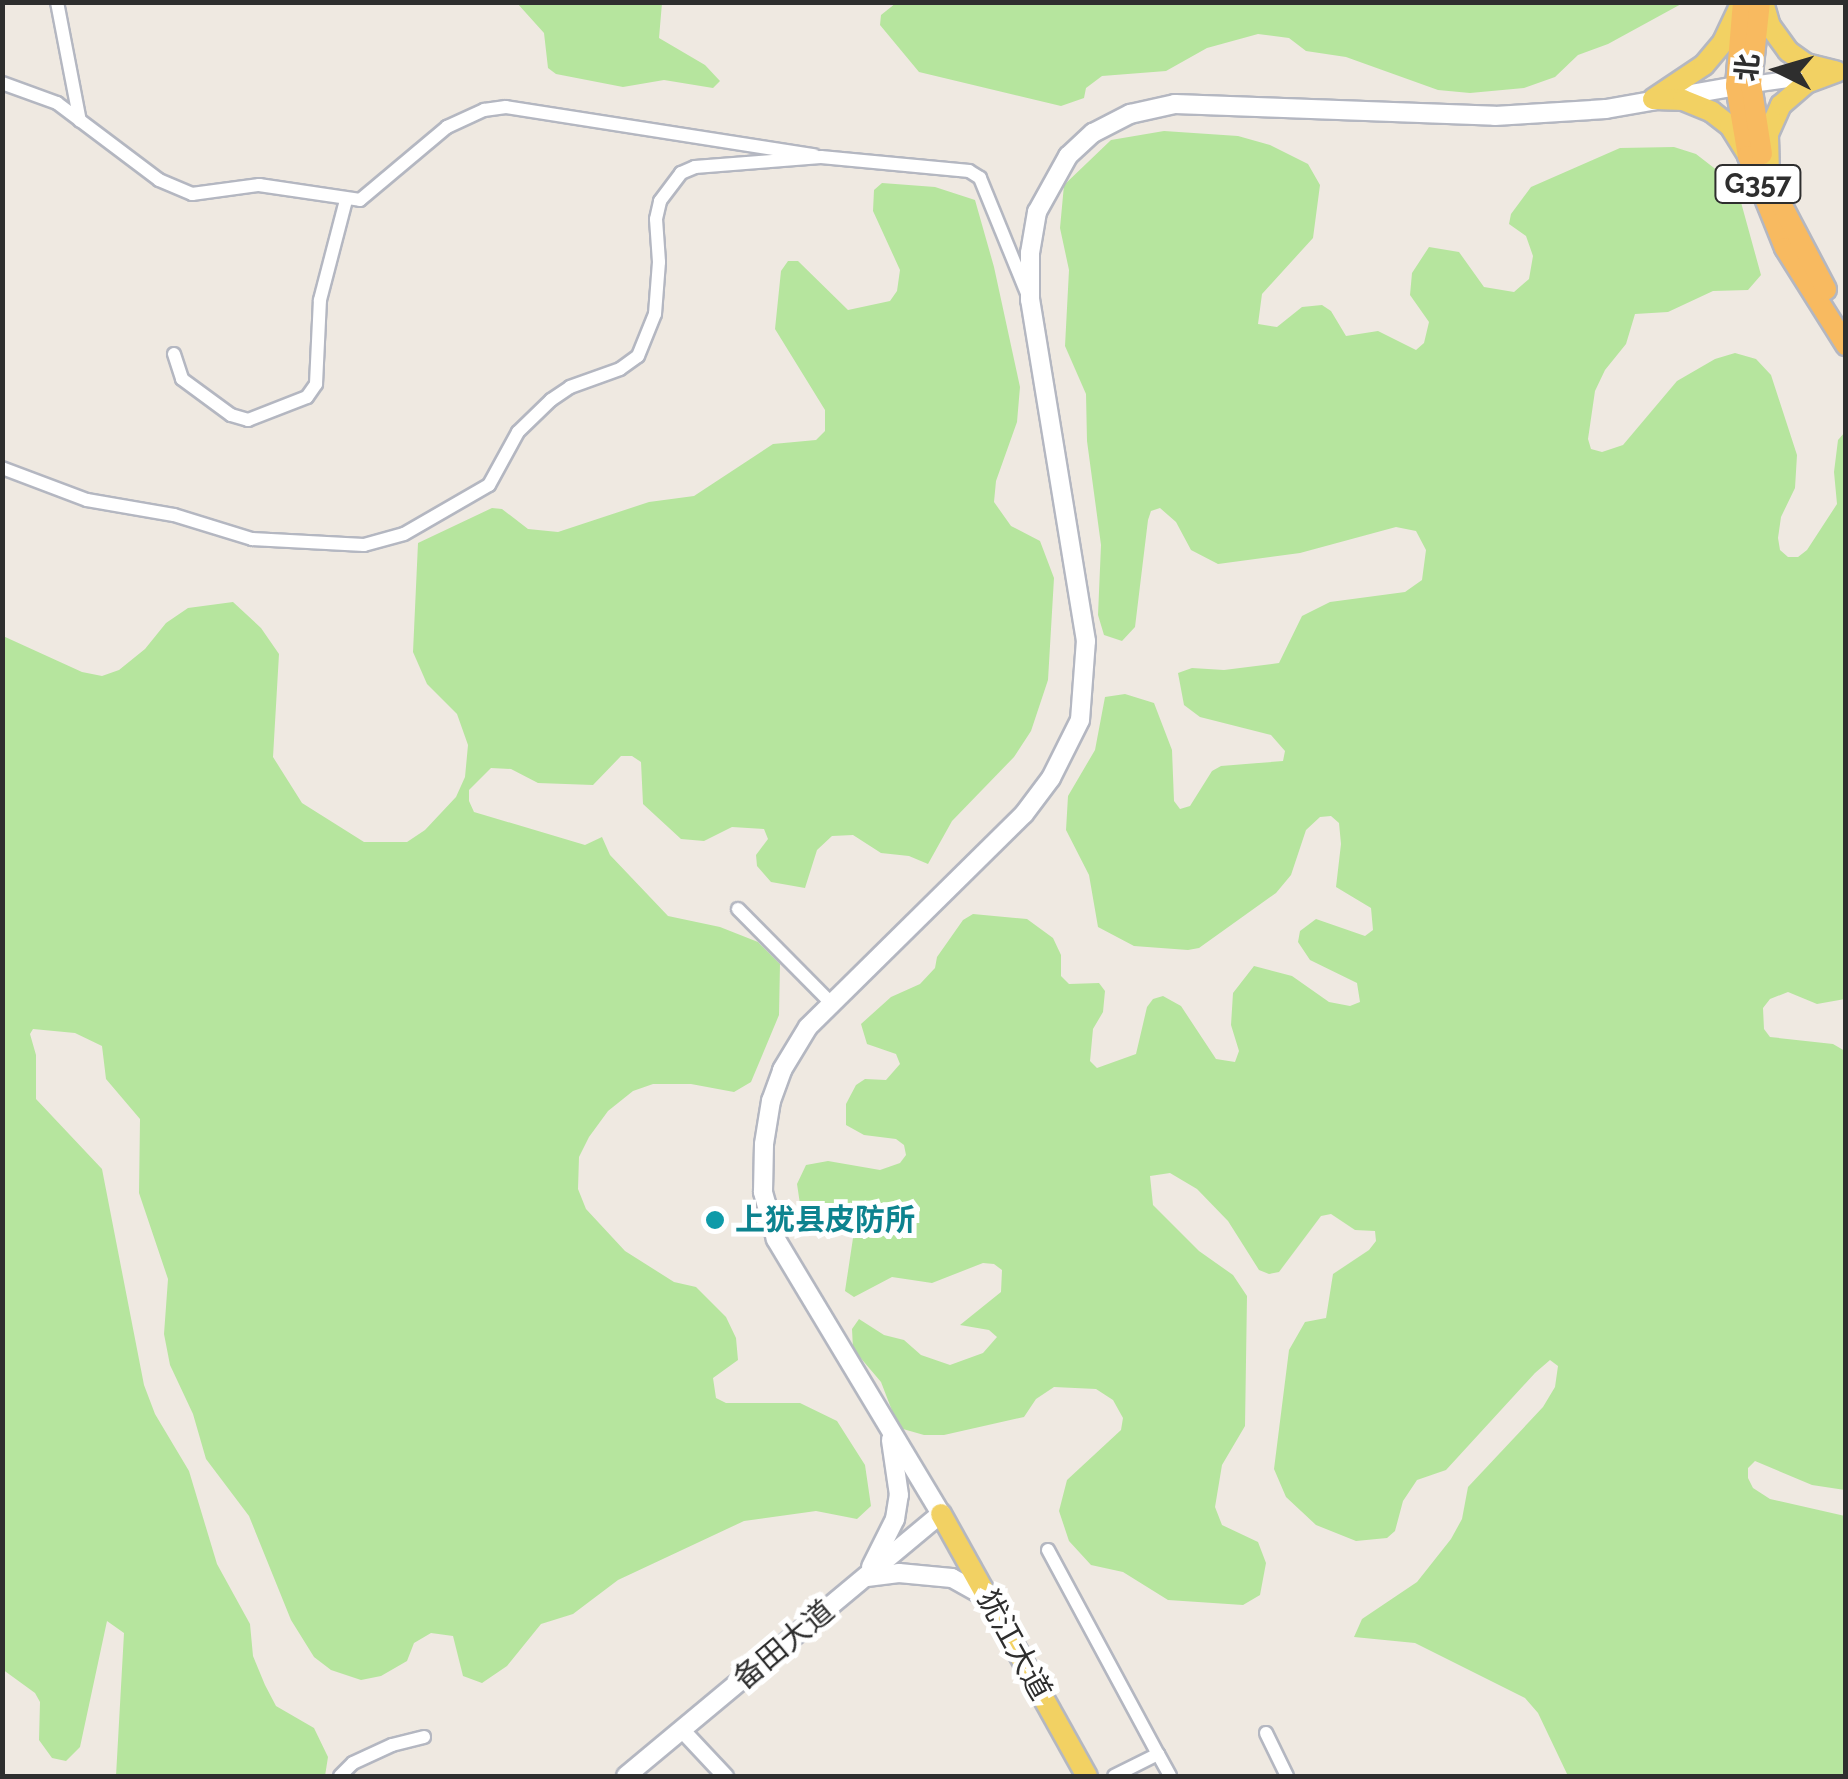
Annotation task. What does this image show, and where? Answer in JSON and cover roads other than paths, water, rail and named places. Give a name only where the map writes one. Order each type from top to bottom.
[{"type":"highway","name":"G357","points":[[1742,2],[1748,156],[1785,248],[1846,345]]},
{"type":"highway","name":"G357","points":[[1762,2],[1744,85],[1769,176],[1797,240],[1846,320]]},
{"type":"main road","points":[[1653,100],[1704,65],[1730,29],[1742,2]]},
{"type":"main road","points":[[1762,2],[1770,26],[1788,52],[1816,68],[1841,71]]},
{"type":"main road","points":[[1769,176],[1768,134],[1781,105],[1806,82],[1841,71]]},
{"type":"main road","points":[[941,1514],[776,1239],[763,1192],[771,1101],[782,1070],[808,1027],[1024,814],[1052,778],[1080,720],[1086,641],[1030,300],[1030,253],[1037,212],[1052,182],[1068,156],[1093,133],[1130,114],[1176,104],[1496,116],[1606,109],[1744,85]]},
{"type":"main road","points":[[1653,100],[1684,100],[1712,112],[1730,126],[1748,156]]},
{"type":"main road","points":[[866,1576],[894,1519],[898,1495],[888,1426]]},
{"type":"main road","name":"备田大道","points":[[626,1776],[941,1514]]},
{"type":"main road","name":"犹江大道","points":[[941,1514],[1087,1776]]},
{"type":"main road","points":[[866,1576],[900,1573],[952,1578],[988,1598]]},
{"type":"street","points":[[58,2],[80,120]]},
{"type":"street","points":[[1744,85],[1841,71]]},
{"type":"street","points":[[2,83],[37,94],[80,120],[159,180],[192,194],[258,185],[346,200],[370,196],[447,127],[484,110],[506,107],[762,144],[821,157]]},
{"type":"street","points":[[2,468],[87,500],[174,515],[252,539],[364,544],[404,534],[489,485],[518,432],[551,400],[570,387],[620,369],[638,356],[657,301],[656,219],[660,201],[681,173],[721,163],[821,157],[949,167],[980,178],[1030,300]]},
{"type":"street","points":[[174,354],[182,379],[230,416],[248,420],[306,397],[316,384],[320,300],[346,200]]},
{"type":"street","points":[[738,909],[832,1004]]},
{"type":"street","points":[[1048,1550],[1170,1776]]},
{"type":"street","points":[[682,1730],[725,1776]]},
{"type":"street","points":[[1266,1734],[1287,1776]]},
{"type":"street","points":[[340,1776],[353,1763],[424,1737]]},
{"type":"street","points":[[1114,1776],[1158,1754]]},
{"type":"place","name":"上犹县皮防所","points":[[715,1220]]}]
